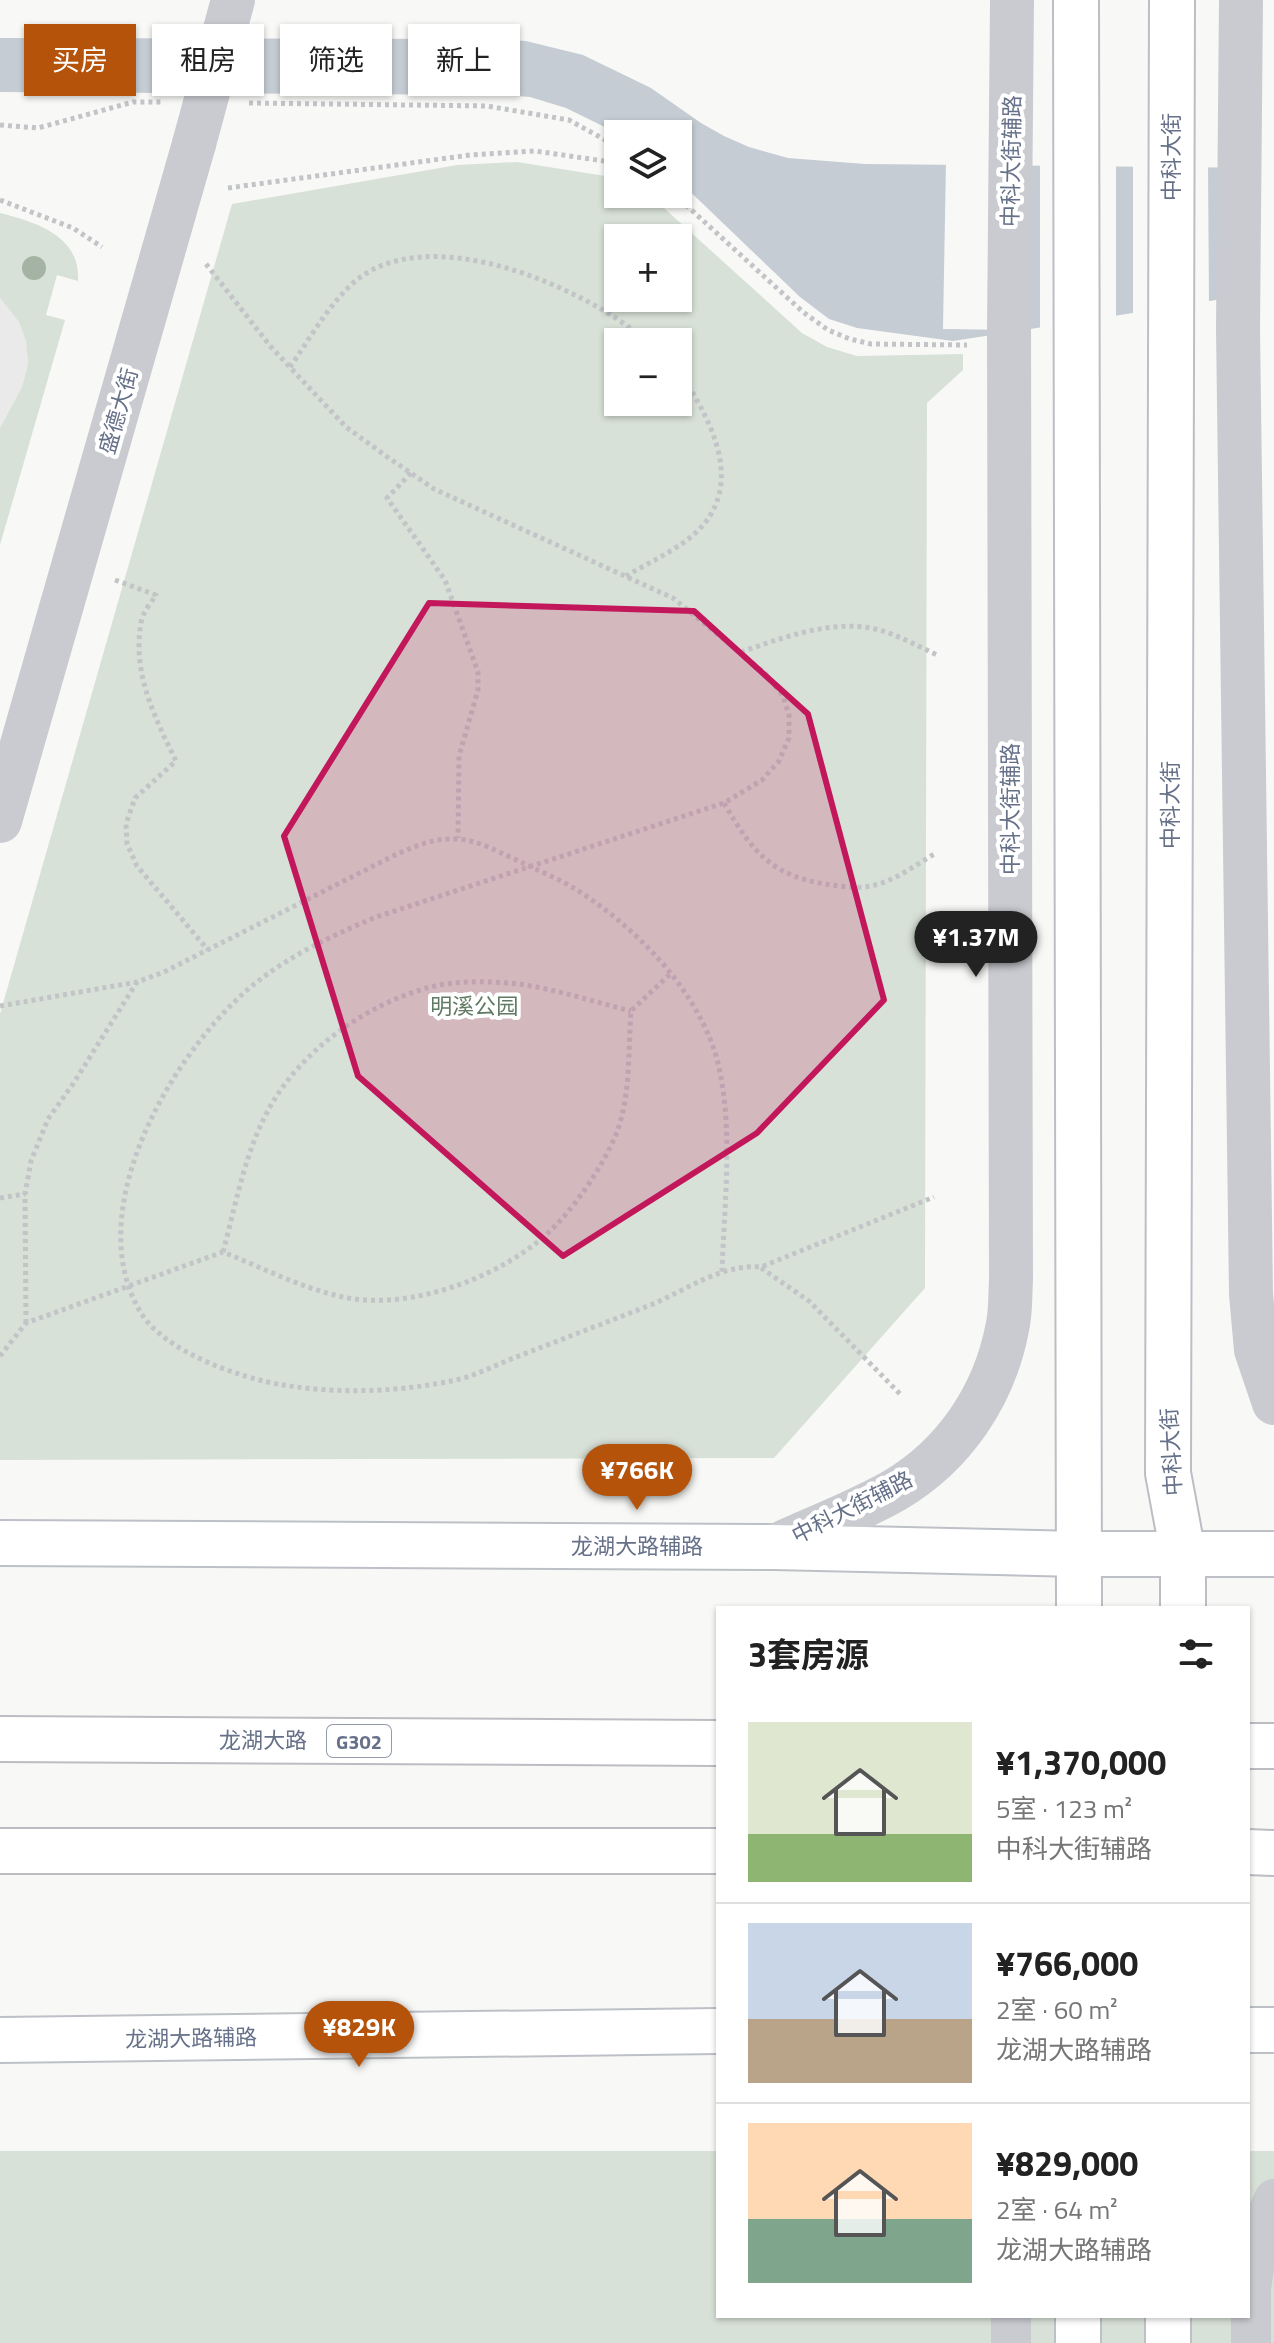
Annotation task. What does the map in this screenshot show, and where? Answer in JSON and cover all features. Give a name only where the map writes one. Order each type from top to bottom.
[{"type":"main road","points":[[1076,0],[1079,1606]]},
{"type":"main road","name":"中科大街","points":[[1172,0],[1168,1473],[1183,1554],[1183,1606]]},
{"type":"main road","name":"龙湖大路辅路","points":[[0,1543],[773,1547],[1079,1554],[1274,1554]]},
{"type":"main road","name":"龙湖大路","points":[[0,1739],[716,1743]]},
{"type":"main road","points":[[1250,1746],[1274,1746]]},
{"type":"main road","points":[[0,1851],[716,1851]]},
{"type":"main road","points":[[1250,1852],[1274,1853]]},
{"type":"main road","points":[[1250,2030],[1274,2030]]},
{"type":"main road","name":"龙湖大路辅路","points":[[0,2040],[716,2031]]},
{"type":"main road","points":[[1078,2318],[1078,2343]]},
{"type":"main road","points":[[1168,2318],[1168,2343]]},
{"type":"street","name":"盛德大街","points":[[0,821],[233,0]]},
{"type":"street","name":"中科大街辅路","points":[[773,1547],[894,1491],[931,1466],[961,1434],[982,1398],[999,1361],[1008,1327],[1011,1280],[991,337],[1012,151],[1012,0]]},
{"type":"street","points":[[1241,0],[1238,329],[1251,1294],[1256,1350],[1274,1403]]},
{"type":"street","points":[[1251,2343],[1251,2288],[1260,2230],[1274,2199]]},
{"type":"street","points":[[1011,2318],[1011,2343]]},
{"type":"path","points":[[0,125],[38,128],[133,102],[164,102]]},
{"type":"path","points":[[241,103],[502,108],[569,120],[604,139]]},
{"type":"path","points":[[228,188],[470,155],[535,151],[604,161]]},
{"type":"path","points":[[0,200],[73,228],[102,247]]},
{"type":"path","points":[[689,208],[803,312],[828,330],[871,344],[991,337]]},
{"type":"path","points":[[290,367],[353,283],[401,260],[436,257],[481,262],[521,272],[568,289],[629,328]]},
{"type":"path","points":[[206,264],[271,347],[346,427],[434,489],[673,598],[765,673],[783,696],[789,715],[789,738],[779,761],[762,780],[724,803],[376,917],[322,940],[272,969],[233,1004],[182,1063],[158,1104],[134,1162],[123,1209],[121,1251],[128,1286],[142,1316],[174,1345],[223,1368],[282,1385],[402,1389],[454,1381],[652,1305],[722,1272],[741,1266],[761,1267],[934,1197]]},
{"type":"path","points":[[626,576],[682,542],[703,525],[714,509],[721,487],[717,438],[692,394]]},
{"type":"path","points":[[411,473],[387,498],[445,580],[478,672],[478,690],[459,756],[458,838]]},
{"type":"path","points":[[115,580],[156,595],[141,620],[143,683],[149,706],[176,761],[135,798],[126,824],[127,844],[137,866],[208,950]]},
{"type":"path","points":[[740,652],[788,636],[830,628],[856,627],[884,631],[937,655]]},
{"type":"path","points":[[724,803],[745,838],[761,855],[784,873],[813,882],[848,887],[876,885],[936,853]]},
{"type":"path","points":[[0,1006],[137,982],[208,950],[397,854],[433,840],[458,838],[490,848],[569,885],[600,905],[670,974],[688,996],[708,1032],[720,1072],[726,1135],[722,1272]]},
{"type":"path","points":[[0,1356],[26,1323],[223,1252],[347,1298],[389,1301],[430,1294],[486,1274],[534,1244],[557,1224],[592,1179],[616,1135],[626,1092],[631,1011],[670,974]]},
{"type":"path","points":[[26,1323],[25,1194],[31,1161],[48,1119],[137,982]]},
{"type":"path","points":[[223,1252],[251,1147],[270,1106],[296,1071],[336,1032],[382,1007],[427,988],[472,982],[519,984],[631,1011]]},
{"type":"path","points":[[0,1198],[25,1194]]},
{"type":"path","points":[[761,1267],[809,1301],[902,1396]]},
{"type":"highlighted area","points":[[429,603],[694,611],[808,714],[884,1000],[757,1133],[563,1256],[358,1076],[284,836]]},
{"type":"shaded area","points":[[0,38],[24,38],[24,92],[0,92]]},
{"type":"shaded area","points":[[136,38],[152,38],[152,93],[136,93]]},
{"type":"shaded area","points":[[264,39],[280,39],[280,94],[264,94]]},
{"type":"shaded area","points":[[392,39],[408,39],[408,94],[392,94]]},
{"type":"shaded area","points":[[520,41],[583,55],[651,88],[724,136],[788,158],[865,164],[1274,168],[1274,291],[953,341],[857,328],[829,319],[800,297],[692,193],[692,120],[604,120],[604,127],[566,108],[516,96],[520,96]]},
{"type":"shaded area","points":[[0,298],[19,322],[26,341],[28,364],[22,387],[0,428]]},
{"type":"green space","name":"明溪公园","points":[[517,162],[604,176],[604,208],[664,208],[682,224],[604,224],[604,312],[692,312],[692,233],[802,333],[827,347],[857,356],[963,354],[963,370],[927,403],[925,1288],[774,1458],[0,1460],[0,1014],[232,204],[457,165]]},
{"type":"green space","points":[[0,213],[28,221],[64,242],[77,266],[78,281],[57,275],[46,315],[65,320],[0,545],[0,428],[22,387],[28,364],[26,341],[19,322],[0,298]]},
{"type":"green space","points":[[0,2151],[716,2151],[716,2318],[1250,2318],[1250,2151],[1274,2151],[1274,2343],[0,2343]]},
{"type":"pier","points":[[946,161],[1025,162],[1023,330],[943,329]]},
{"type":"pier","points":[[1040,162],[1116,163],[1116,319],[1040,330]]},
{"type":"pier","points":[[1133,163],[1208,164],[1209,305],[1133,317]]},
{"type":"pier","points":[[1221,164],[1274,164],[1274,295],[1222,303]]}]
